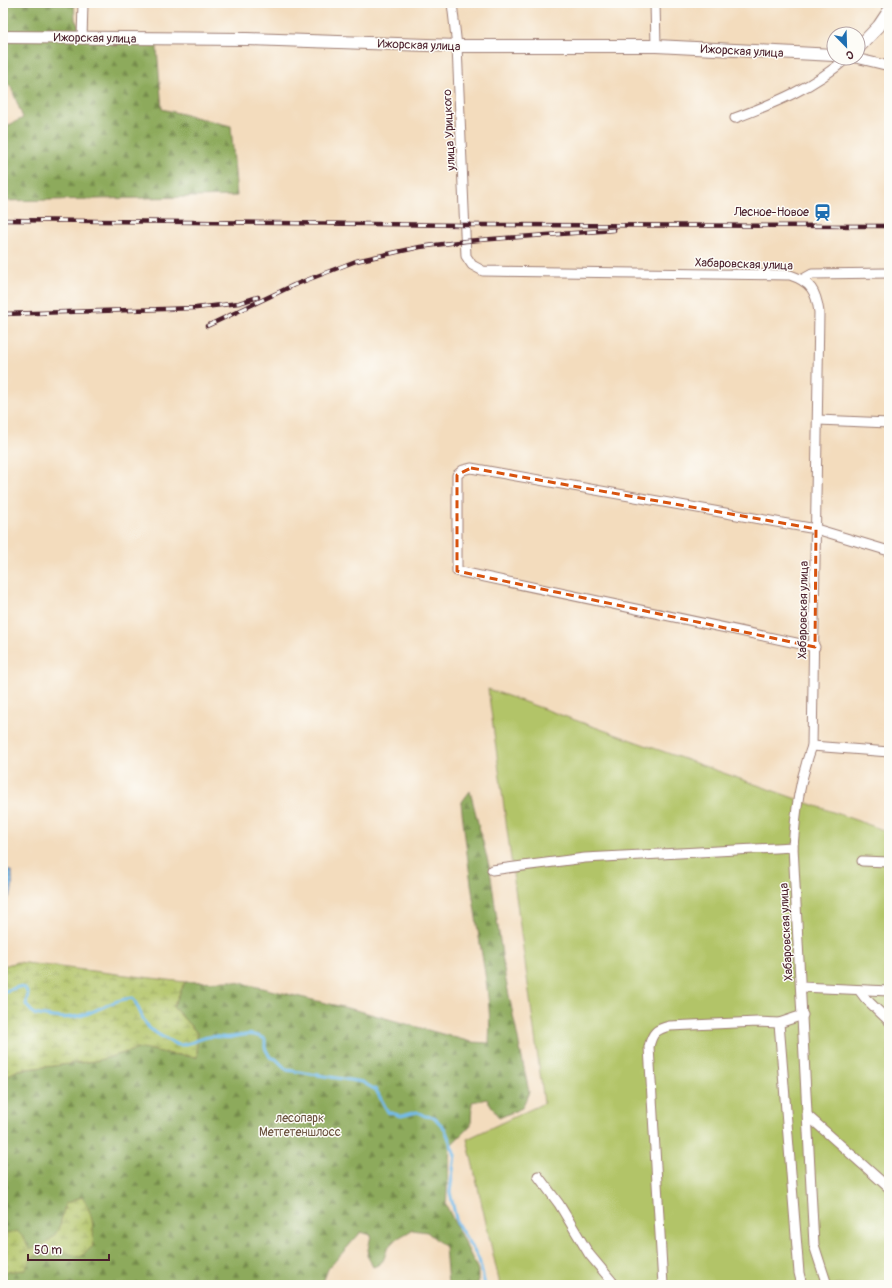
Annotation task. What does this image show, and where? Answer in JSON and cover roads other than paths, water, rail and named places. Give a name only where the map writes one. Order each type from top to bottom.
[{"type":"street","points":[[82,39],[83,3]]},
{"type":"street","name":"улица Урицкого","points":[[452,3],[457,46],[466,256]]},
{"type":"street","points":[[655,3],[656,46]]},
{"type":"street","points":[[866,40],[879,26],[889,10]]},
{"type":"street","name":"Ижорская улица","points":[[3,37],[82,39],[246,38],[457,46],[656,46],[826,55]]},
{"type":"street","points":[[866,60],[889,66]]},
{"type":"street","points":[[734,118],[804,89],[830,73],[838,66]]},
{"type":"street","name":"Хабаровская улица","points":[[466,256],[472,265],[483,271],[790,275],[803,279],[811,286],[817,298],[819,312],[818,420],[812,746],[802,774],[796,810],[793,847],[802,987],[814,1245],[828,1285]]},
{"type":"street","points":[[803,279],[812,274],[889,273]]},
{"type":"street","points":[[818,420],[889,423]]},
{"type":"street","points":[[814,647],[457,571],[457,475],[463,470],[471,468],[816,529],[889,551]]},
{"type":"street","points":[[812,746],[889,752]]},
{"type":"street","points":[[492,870],[585,858],[793,847]]},
{"type":"street","points":[[862,861],[889,862]]},
{"type":"street","points":[[802,987],[889,991]]},
{"type":"street","points":[[859,990],[865,998],[889,1021]]},
{"type":"street","points":[[663,1285],[649,1047],[651,1036],[658,1028],[670,1026],[757,1022],[779,1023],[803,1015]]},
{"type":"street","points":[[779,1023],[799,1273],[802,1285]]},
{"type":"street","points":[[808,1116],[889,1188]]},
{"type":"street","points":[[538,1176],[560,1204],[589,1254],[615,1285]]},
{"type":"water","points":[[3,867],[12,872],[12,885],[9,897],[3,902]]},
{"type":"waterway","points":[[3,992],[18,987],[25,988],[28,994],[26,1005],[34,1014],[62,1018],[75,1017],[95,1011],[116,1002],[133,998],[147,1026],[178,1045],[211,1037],[226,1038],[241,1035],[257,1035],[265,1039],[265,1048],[270,1057],[276,1059],[287,1070],[362,1082],[376,1090],[388,1112],[401,1116],[417,1112],[425,1116],[434,1117],[445,1129],[455,1155],[450,1192],[457,1223],[479,1259],[485,1285]]},
{"type":"railway","points":[[3,220],[466,225],[889,226]]},
{"type":"railway","points":[[207,326],[294,285],[356,261],[420,247],[466,241],[614,230]]},
{"type":"railway","points":[[3,314],[196,308],[239,303],[258,297]]},
{"type":"place","name":"Лесное-Новое","points":[[822,212]]},
{"type":"park label","name":"лесопарк Метгетеншлосс","points":[[300,1125]]}]
